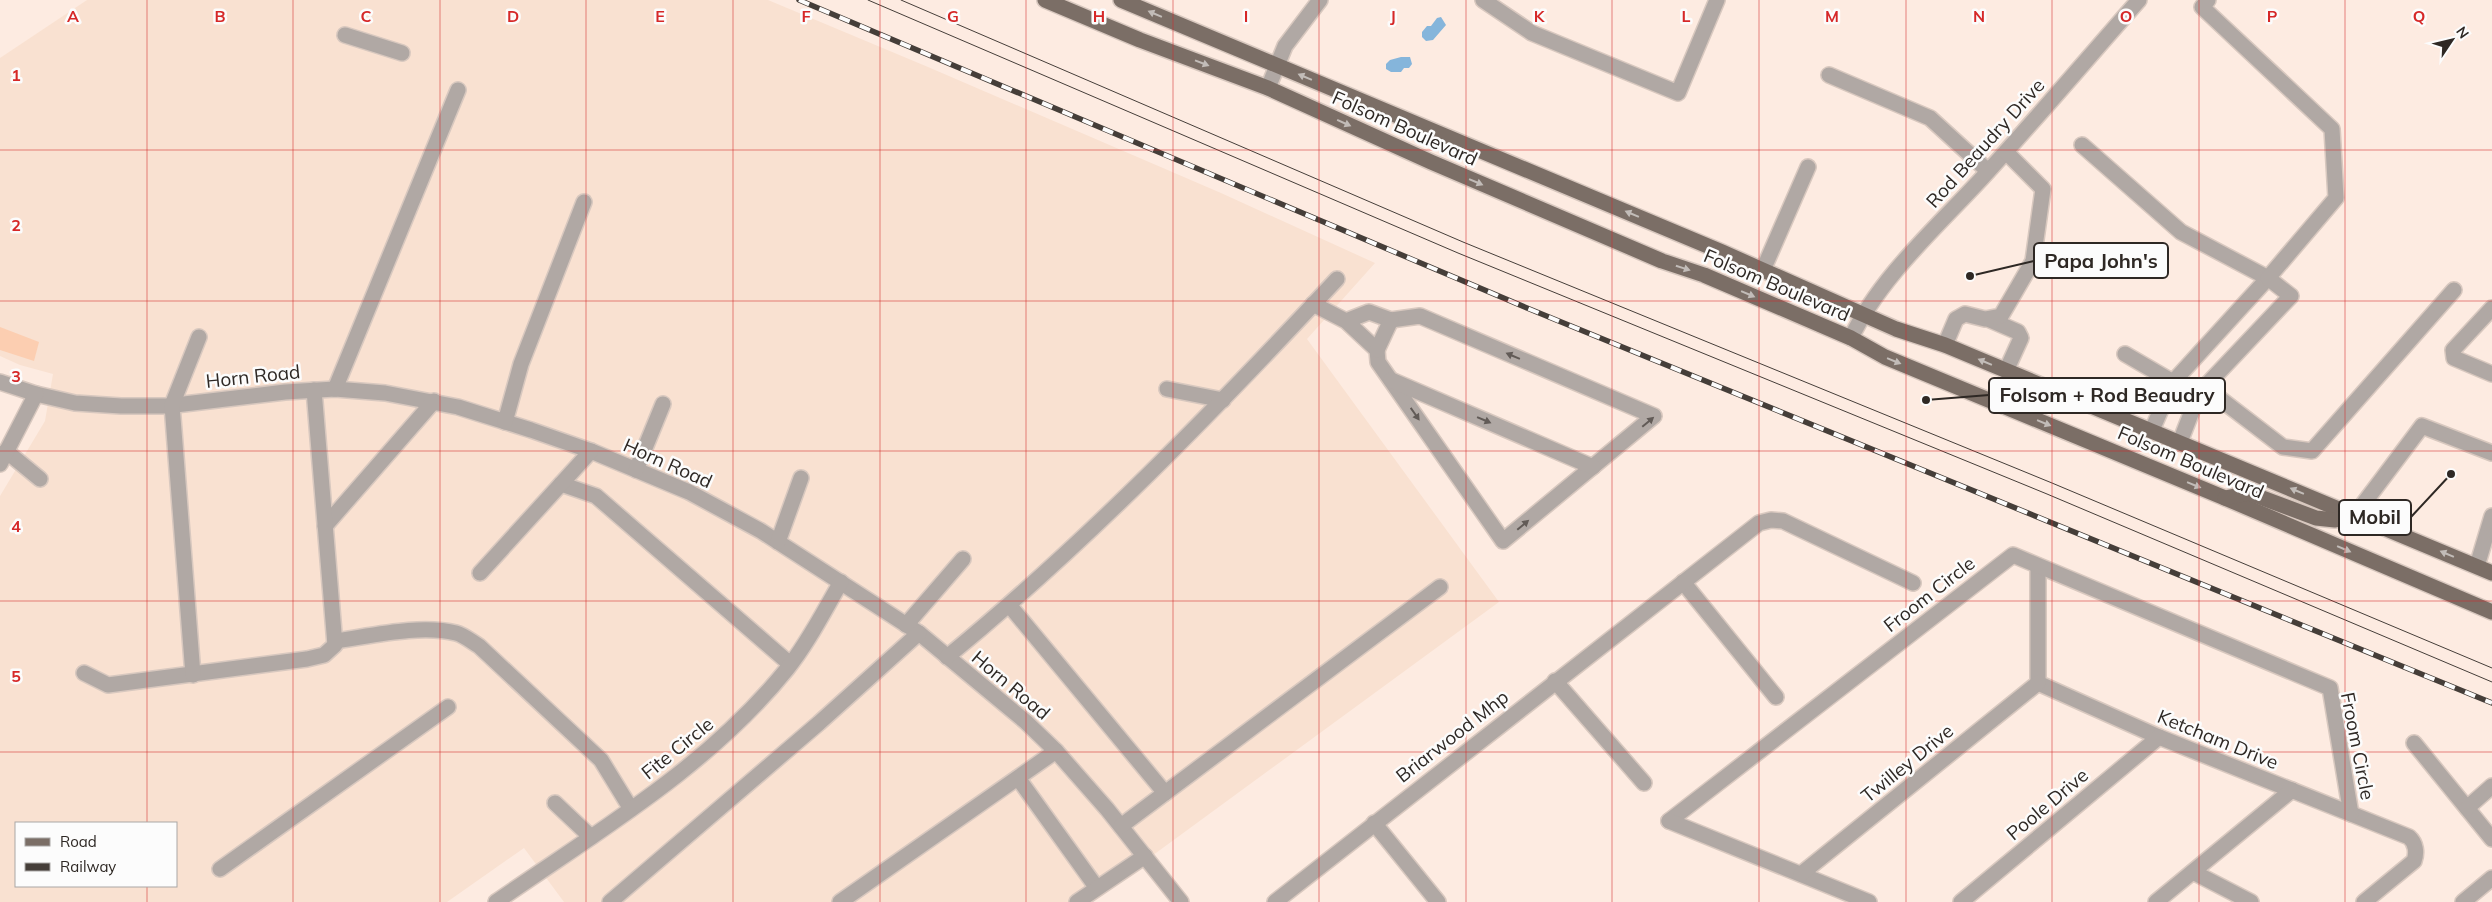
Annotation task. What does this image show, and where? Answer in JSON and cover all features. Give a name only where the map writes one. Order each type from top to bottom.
[{"type":"main road","name":"Folsom Boulevard","points":[[1045,0],[1140,40],[1268,88],[1528,204],[1662,261],[1704,275],[1851,338],[1884,357],[2225,498],[2492,612]]},
{"type":"main road","name":"Folsom Boulevard","points":[[1121,0],[1763,270],[1896,329],[1945,345],[2492,573]]},
{"type":"main road","points":[[2225,498],[2249,493],[2316,518],[2335,520],[2355,515]]},
{"type":"street","points":[[1268,88],[1285,46],[1320,0]]},
{"type":"street","points":[[1483,0],[1532,32],[1678,93],[1717,0]]},
{"type":"street","name":"Rod Beaudry Drive","points":[[1851,338],[1863,313],[1881,288],[2006,152],[2139,0]]},
{"type":"street","points":[[2152,430],[2173,382],[2268,278],[2336,198],[2332,129],[2201,2]]},
{"type":"street","points":[[345,35],[402,53]]},
{"type":"street","points":[[1829,75],[1930,118],[1988,171]]},
{"type":"street","points":[[335,390],[458,90]]},
{"type":"street","points":[[2082,145],[2181,232],[2268,278],[2291,296],[2199,393],[2180,442]]},
{"type":"street","points":[[1988,319],[2001,316],[2033,261],[2043,189],[2006,152]]},
{"type":"street","points":[[1763,270],[1808,167]]},
{"type":"street","points":[[504,422],[521,364],[584,202]]},
{"type":"street","points":[[947,657],[1010,606],[1223,400],[1336,279]]},
{"type":"street","points":[[2125,354],[2173,382],[2199,393],[2219,398],[2283,447],[2312,451],[2454,290]]},
{"type":"street","points":[[1313,304],[1346,321],[1377,350]]},
{"type":"street","points":[[2492,308],[2453,350],[2454,358],[2492,374]]},
{"type":"street","points":[[1346,321],[1369,312],[1391,320],[1420,316],[1654,416],[1503,542],[1378,362],[1377,350],[1391,320]]},
{"type":"street","points":[[1945,345],[1956,319],[1964,314],[1988,319],[2018,332],[2021,338],[2006,371]]},
{"type":"street","points":[[193,675],[172,405],[199,337]]},
{"type":"street","points":[[1391,380],[1593,467]]},
{"type":"street","name":"Horn Road","points":[[0,382],[36,394],[75,402],[121,406],[172,405],[314,390],[385,393],[434,401],[504,422],[591,451],[689,492],[778,542],[912,629],[1026,722],[1056,751],[1121,826],[1177,900]]},
{"type":"street","points":[[1167,389],[1223,400]]},
{"type":"street","points":[[84,673],[108,685],[307,659],[324,655],[336,645],[314,390]]},
{"type":"street","points":[[36,394],[3,458],[40,479]]},
{"type":"street","points":[[325,526],[434,401]]},
{"type":"street","points":[[636,470],[663,404]]},
{"type":"street","points":[[2355,515],[2422,426],[2492,453]]},
{"type":"street","points":[[480,573],[591,451]]},
{"type":"street","points":[[778,542],[801,478]]},
{"type":"street","points":[[561,484],[596,496],[790,664]]},
{"type":"street","points":[[2477,566],[2492,516]]},
{"type":"street","name":"Briarwood Mhp","points":[[1275,902],[1759,523],[1770,520],[1783,521],[1913,583]]},
{"type":"street","name":"Froom Circle","points":[[1869,902],[1669,821],[2012,555],[2330,688],[2351,814]]},
{"type":"street","points":[[610,902],[819,724],[912,629],[963,560]]},
{"type":"street","points":[[2038,566],[2038,683]]},
{"type":"street","name":"Fite Circle","points":[[496,902],[631,809],[689,767],[722,739],[755,706],[790,664],[841,582]]},
{"type":"street","points":[[1683,582],[1776,697]]},
{"type":"street","points":[[1121,826],[1440,587]]},
{"type":"street","points":[[1010,606],[1165,793]]},
{"type":"street","points":[[335,641],[417,631],[440,630],[458,633],[479,646],[601,760],[631,809]]},
{"type":"street","points":[[1555,681],[1644,783]]},
{"type":"street","name":"Ketcham Drive","points":[[2038,683],[2159,737],[2409,837],[2413,841],[2416,856],[2409,866],[2364,902]]},
{"type":"street","name":"Twilley Drive","points":[[1801,874],[2038,683]]},
{"type":"street","points":[[220,869],[448,707]]},
{"type":"street","name":"Poole Drive","points":[[1961,902],[2159,737]]},
{"type":"street","points":[[2414,743],[2492,839]]},
{"type":"street","points":[[840,902],[1056,751]]},
{"type":"street","points":[[1018,778],[1097,888]]},
{"type":"street","points":[[2467,808],[2492,786]]},
{"type":"street","points":[[2156,902],[2292,790]]},
{"type":"street","points":[[555,803],[591,837]]},
{"type":"street","points":[[1374,823],[1438,902]]},
{"type":"street","points":[[1077,902],[1145,856]]},
{"type":"street","points":[[2193,872],[2251,902]]},
{"type":"street","points":[[2463,902],[2492,878]]},
{"type":"shaded area","points":[[87,0],[768,0],[1221,193],[1375,263],[1307,339],[1499,602],[1089,902],[564,902],[524,848],[447,902],[0,902],[0,496],[45,421],[53,374],[20,365],[0,356],[0,58]]},
{"type":"shaded area","points":[[0,327],[39,342],[34,361],[0,350]]},
{"type":"water","points":[[1441,17],[1446,25],[1433,40],[1426,41],[1422,37],[1422,32],[1427,26],[1431,26],[1437,18]]},
{"type":"water","points":[[1410,57],[1412,64],[1409,68],[1404,68],[1401,72],[1391,72],[1386,69],[1386,64],[1390,60]]},
{"type":"tram line","points":[[868,0],[1458,253],[2047,494],[2492,682]]},
{"type":"tram line","points":[[901,0],[1463,242],[2052,483],[2492,668]]},
{"type":"railway","points":[[799,0],[1527,308],[2492,703]]},
{"type":"place","name":"Papa John's","points":[[1970,276]]},
{"type":"place","name":"Folsom + Rod Beaudry","points":[[1926,400]]},
{"type":"place","name":"Mobil","points":[[2451,474]]}]
